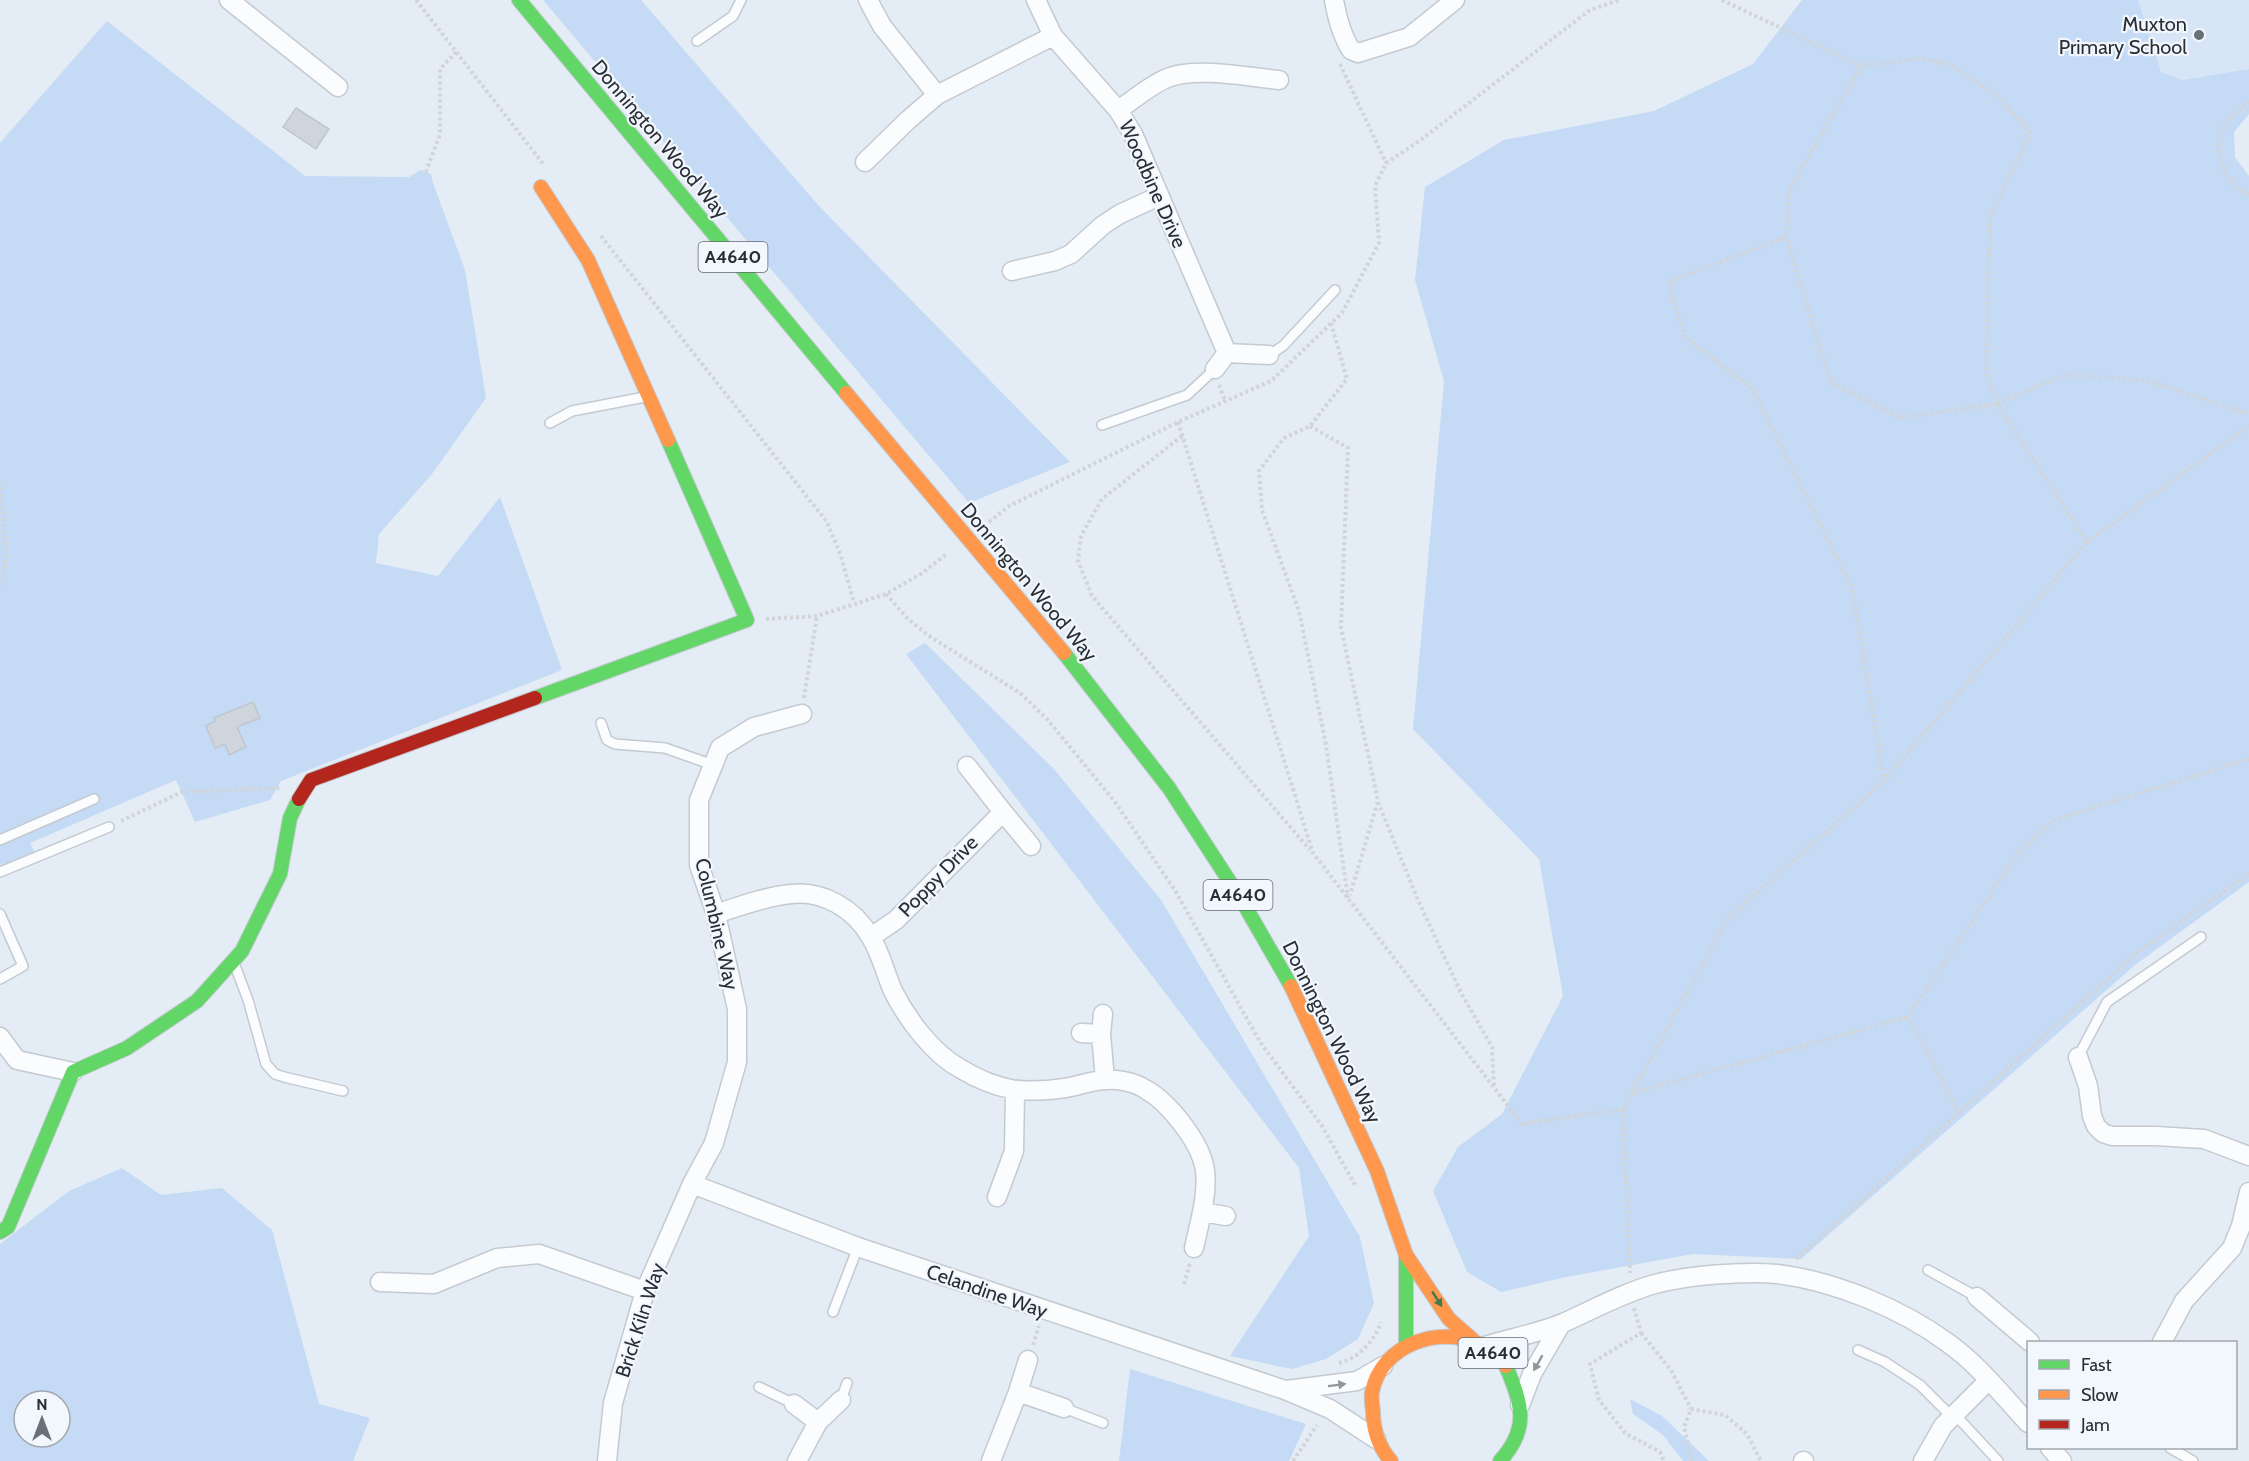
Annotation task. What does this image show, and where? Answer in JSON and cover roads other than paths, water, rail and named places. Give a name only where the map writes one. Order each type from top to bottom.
[{"type":"main road","name":"Donnington Wood Way","points":[[519,0],[1053,639],[1169,788],[1241,899],[1298,999],[1377,1171],[1407,1255],[1449,1319],[1479,1342]]},
{"type":"main road","points":[[0,1232],[8,1227],[73,1071],[127,1048],[197,1001],[242,951],[280,874],[290,818],[301,794],[311,780],[747,620],[588,260],[541,187]]},
{"type":"main road","name":"Donnington Wood Way","points":[[1406,1346],[1407,1255]]},
{"type":"main road","name":"A4640","points":[[1391,1461],[1376,1439],[1370,1414],[1373,1388],[1385,1365],[1406,1346],[1427,1337],[1450,1334],[1479,1342],[1503,1362],[1515,1382],[1520,1405],[1519,1424],[1513,1442],[1500,1461]]},
{"type":"street","points":[[229,0],[339,87]]},
{"type":"street","points":[[868,0],[882,26],[937,95]]},
{"type":"street","name":"Woodbine Drive","points":[[1036,0],[1053,36],[1118,110],[1133,134],[1227,353]]},
{"type":"street","points":[[1334,0],[1337,20],[1344,39],[1351,50],[1358,53],[1409,37],[1455,0]]},
{"type":"street","points":[[865,162],[937,95],[1053,36]]},
{"type":"street","points":[[1118,110],[1160,82],[1170,77],[1189,73],[1279,80]]},
{"type":"street","points":[[1012,271],[1054,261],[1071,254],[1103,225],[1120,214],[1160,196]]},
{"type":"street","points":[[1215,369],[1227,353],[1269,355]]},
{"type":"street","name":"Columbine Way","points":[[692,1185],[714,1143],[737,1062],[737,1009],[716,914],[699,865],[699,800],[720,748],[754,727],[802,714]]},
{"type":"street","points":[[967,766],[1031,846]]},
{"type":"street","name":"Poppy Drive","points":[[871,937],[896,920],[911,906],[1003,812]]},
{"type":"street","points":[[716,914],[790,894],[811,894],[833,900],[855,917],[871,937],[894,992],[929,1044],[959,1069],[994,1085],[1016,1091],[1064,1088],[1105,1080],[1130,1082],[1146,1089],[1189,1131],[1200,1151],[1205,1173],[1202,1212],[1194,1248]]},
{"type":"street","points":[[1103,1014],[1101,1034],[1105,1080]]},
{"type":"street","points":[[1081,1033],[1101,1034]]},
{"type":"street","points":[[0,1037],[17,1060],[73,1071]]},
{"type":"street","points":[[2078,1057],[2088,1086],[2092,1116],[2096,1126],[2103,1133],[2112,1136],[2204,1139],[2249,1156]]},
{"type":"street","points":[[997,1197],[1014,1151],[1016,1091]]},
{"type":"street","name":"Celandine Way","points":[[692,1185],[858,1247],[1285,1390],[1330,1409],[1376,1439]]},
{"type":"street","name":"Brick Kiln Way","points":[[607,1461],[613,1403],[645,1291],[692,1185]]},
{"type":"street","points":[[2163,1341],[2184,1301],[2241,1250],[2241,1226],[2249,1192]]},
{"type":"street","points":[[1202,1212],[1226,1216]]},
{"type":"street","points":[[380,1282],[434,1284],[497,1258],[539,1254],[645,1291]]},
{"type":"street","points":[[1479,1342],[1561,1324],[1631,1291],[1658,1283],[1720,1274],[1777,1274],[1838,1287],[1915,1322],[1950,1344],[1989,1380],[2027,1423]]},
{"type":"street","points":[[1977,1297],[2029,1341]]},
{"type":"street","points":[[1520,1405],[1532,1374],[1561,1324]]},
{"type":"street","points":[[991,1461],[1028,1360]]},
{"type":"street","name":"Celandine Way","points":[[1285,1390],[1357,1382],[1385,1365]]},
{"type":"street","points":[[1923,1461],[1943,1426],[1989,1380]]},
{"type":"street","points":[[797,1461],[818,1422],[844,1391]]},
{"type":"street","points":[[1018,1392],[1064,1408]]},
{"type":"street","points":[[794,1404],[818,1422]]},
{"type":"street","points":[[2051,1449],[2062,1461]]},
{"type":"lane","points":[[697,41],[733,16],[741,0]]},
{"type":"lane","points":[[1269,355],[1283,346],[1335,290]]},
{"type":"lane","points":[[1102,425],[1187,395],[1215,369]]},
{"type":"lane","points":[[550,423],[572,411],[648,396]]},
{"type":"lane","points":[[601,723],[607,740],[615,744],[665,748],[713,765]]},
{"type":"lane","points":[[0,840],[94,799]]},
{"type":"lane","points":[[0,872],[109,827]]},
{"type":"lane","points":[[0,914],[23,966],[0,979]]},
{"type":"lane","points":[[2078,1057],[2107,1002],[2201,937]]},
{"type":"lane","points":[[233,961],[248,1000],[263,1056],[269,1068],[275,1074],[284,1077],[343,1091]]},
{"type":"lane","points":[[833,1312],[858,1247]]},
{"type":"lane","points":[[1928,1270],[1977,1297]]},
{"type":"lane","points":[[1858,1350],[1885,1362],[1920,1385],[1952,1417],[1960,1421],[1998,1461]]},
{"type":"lane","points":[[759,1387],[794,1404]]},
{"type":"lane","points":[[1064,1408],[1103,1423]]},
{"type":"lane","points":[[2172,1449],[2193,1461]]},
{"type":"place","name":"Muxton Primary School","points":[[2199,35]]}]
